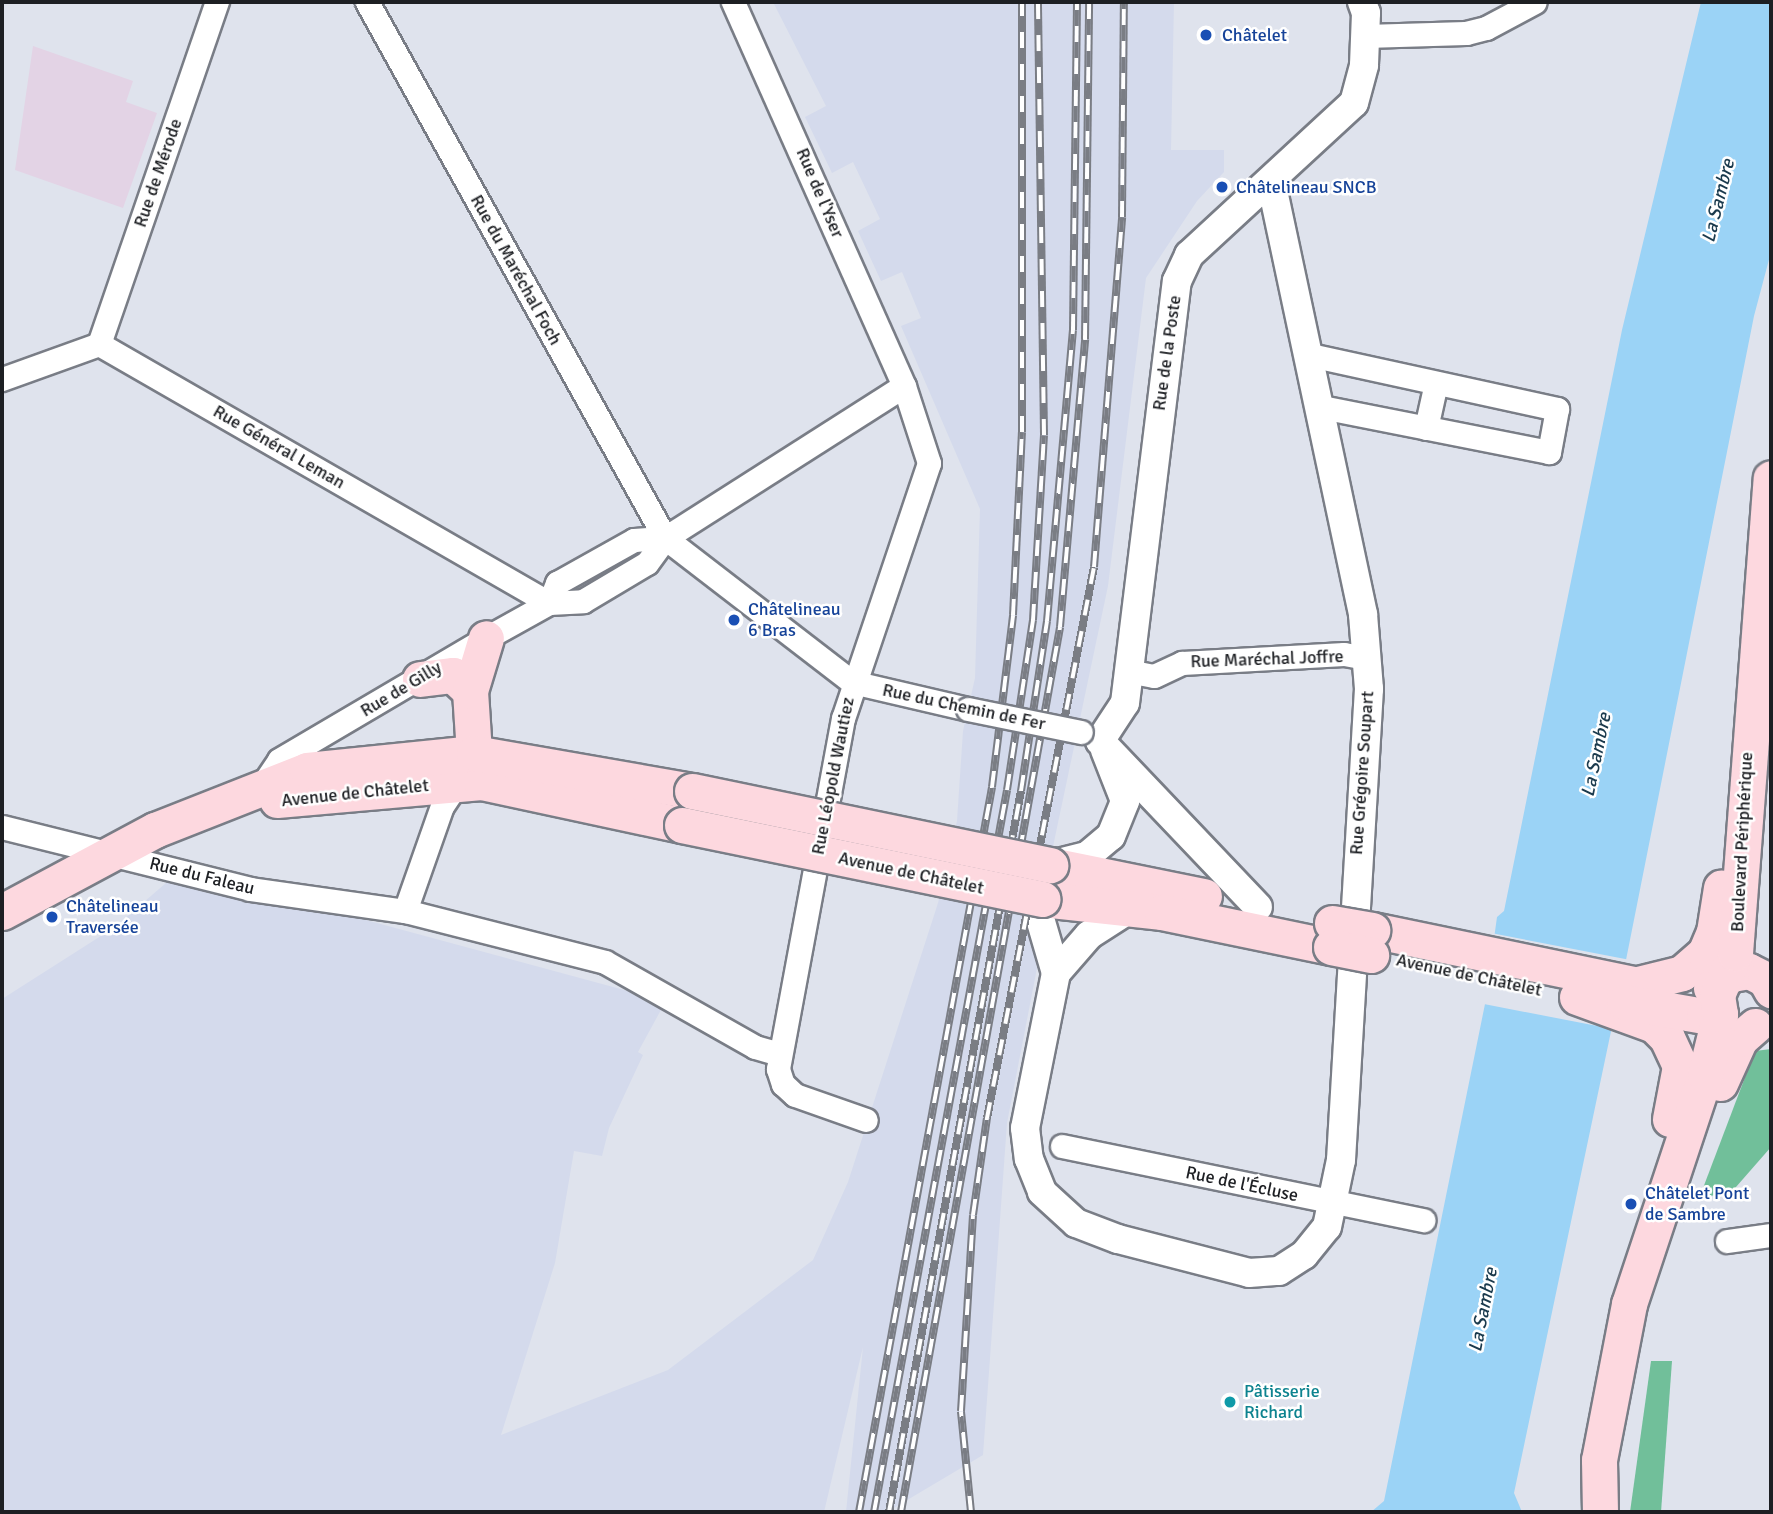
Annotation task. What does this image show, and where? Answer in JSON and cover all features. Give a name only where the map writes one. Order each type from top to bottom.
[{"type":"main road","name":"Boulevard Périphérique","points":[[1600,1512],[1599,1461],[1612,1374],[1652,1233],[1720,1014],[1717,995],[1735,953],[1771,482]]},
{"type":"main road","points":[[1652,1233],[1680,1066],[1667,1038],[1631,1001],[1682,973],[1704,953],[1714,932],[1751,590],[1771,482]]},
{"type":"main road","points":[[457,784],[474,753],[470,691],[486,638]]},
{"type":"main road","points":[[420,679],[453,675],[470,691]]},
{"type":"main road","name":"Avenue de Châtelet","points":[[155,830],[263,784],[307,770],[474,753],[692,791],[1258,907],[1332,935]]},
{"type":"main road","name":"Avenue de Châtelet","points":[[155,830],[299,795],[481,782],[1041,907],[1131,908],[1332,935],[1371,942],[1467,963],[1631,1001],[1704,1016],[1720,1014],[1735,1026],[1767,1004],[1749,971],[1725,979],[1703,993],[1631,1001],[1577,997],[1467,963]]},
{"type":"main road","points":[[2,912],[102,854],[155,830]]},
{"type":"main road","name":"Boulevard Périphérique","points":[[1652,1233],[1707,1119],[1725,1069],[1740,1039],[1767,1004]]},
{"type":"street","name":"Rue de Mérode","points":[[99,344],[217,2]]},
{"type":"street","name":"Rue du Maréchal Foch","points":[[367,2],[665,538]]},
{"type":"street","name":"Rue de l'Yser","points":[[733,2],[904,386]]},
{"type":"street","name":"Rue de la Poste","points":[[1091,736],[1125,703],[1177,281],[1189,255],[1271,183],[1354,103],[1363,74],[1366,36],[1362,2]]},
{"type":"street","points":[[1366,36],[1466,33],[1486,28],[1535,2]]},
{"type":"street","name":"Rue Grégoire Soupart","points":[[1056,972],[1025,1128],[1034,1176],[1063,1214],[1118,1239],[1249,1273],[1279,1271],[1304,1255],[1327,1227],[1335,1204],[1341,1160],[1369,689],[1363,614],[1310,355],[1271,183]]},
{"type":"street","points":[[2,379],[99,344]]},
{"type":"street","name":"Rue Général Leman","points":[[99,344],[548,603]]},
{"type":"street","points":[[1310,355],[1557,409],[1549,452],[1321,407]]},
{"type":"street","points":[[1426,428],[1436,383]]},
{"type":"street","name":"Rue de Gilly","points":[[263,784],[279,760],[486,638],[548,603],[583,601],[647,564],[665,538],[904,386]]},
{"type":"street","name":"Rue Léopold Wautiez","points":[[779,1054],[852,682],[929,463],[904,386]]},
{"type":"street","name":"Rue du Chemin de Fer","points":[[665,538],[852,682],[1091,736]]},
{"type":"street","name":"Rue Maréchal Joffre","points":[[1128,671],[1154,676],[1182,663],[1344,654],[1366,658]]},
{"type":"street","points":[[1050,865],[1087,856],[1111,836],[1125,801],[1091,736]]},
{"type":"street","points":[[1091,736],[1258,907]]},
{"type":"street","points":[[405,912],[442,806],[457,784]]},
{"type":"street","name":"Rue du Faleau","points":[[2,827],[250,889],[405,912],[605,962],[755,1047],[779,1054]]},
{"type":"street","points":[[1041,907],[1056,972]]},
{"type":"street","points":[[1056,972],[1089,935],[1131,908]]},
{"type":"street","points":[[779,1054],[783,1084],[795,1095],[866,1120]]},
{"type":"street","name":"Rue de l'Écluse","points":[[1062,1146],[1423,1220]]},
{"type":"street","points":[[1727,1241],[1771,1236]]},
{"type":"shaded area","points":[[773,2],[1174,2],[1171,150],[1224,150],[1224,172],[1197,201],[1146,278],[1108,586],[1032,946],[1037,968],[1007,1123],[983,1455],[887,1512],[846,1512],[863,1347],[824,1512],[2,1512],[2,999],[115,927],[181,870],[639,994],[662,1008],[638,1052],[643,1055],[609,1128],[602,1156],[574,1151],[555,1263],[501,1435],[668,1370],[813,1260],[848,1182],[938,903],[957,821],[963,731],[975,678],[980,509],[901,326],[921,318],[902,272],[881,281],[858,231],[880,219],[853,162],[832,173],[805,117],[826,106]]},
{"type":"shaded area","points":[[33,46],[133,81],[126,102],[157,113],[123,208],[15,170]]},
{"type":"green space","points":[[1771,1049],[1771,1147],[1729,1195],[1700,1196],[1755,1051]]},
{"type":"green space","points":[[1651,1361],[1672,1361],[1661,1512],[1630,1512]]},
{"type":"water","name":"La Sambre","points":[[1701,2],[1771,2],[1771,252],[1754,316],[1626,960],[1514,1493],[1522,1512],[1371,1512],[1384,1501],[1485,1004],[1497,917],[1504,911],[1622,330]]},
{"type":"pier","points":[[1491,933],[1630,960],[1617,1030],[1477,1003]]},
{"type":"railway","points":[[859,1512],[992,787],[1013,615],[1022,432],[1022,2]]},
{"type":"railway","points":[[874,1512],[1007,790],[1033,620],[1044,435],[1038,2]]},
{"type":"railway","points":[[889,1512],[1021,791],[1047,621],[1073,330],[1077,2]]},
{"type":"railway","points":[[901,1512],[1060,627],[1085,339],[1089,2]]},
{"type":"railway","points":[[971,1512],[961,1411],[973,1215],[987,1118],[1094,567],[1122,217],[1124,2]]},
{"type":"place","name":"Châtelet","points":[[1206,35]]},
{"type":"place","name":"Châtelineau SNCB","points":[[1222,187]]},
{"type":"place","name":"Châtelineau 6 Bras","points":[[734,620]]},
{"type":"place","name":"Châtelineau Traversée","points":[[52,917]]},
{"type":"place","name":"Châtelet Pont de Sambre","points":[[1631,1204]]},
{"type":"place","name":"Pâtisserie Richard","points":[[1230,1402]]}]
